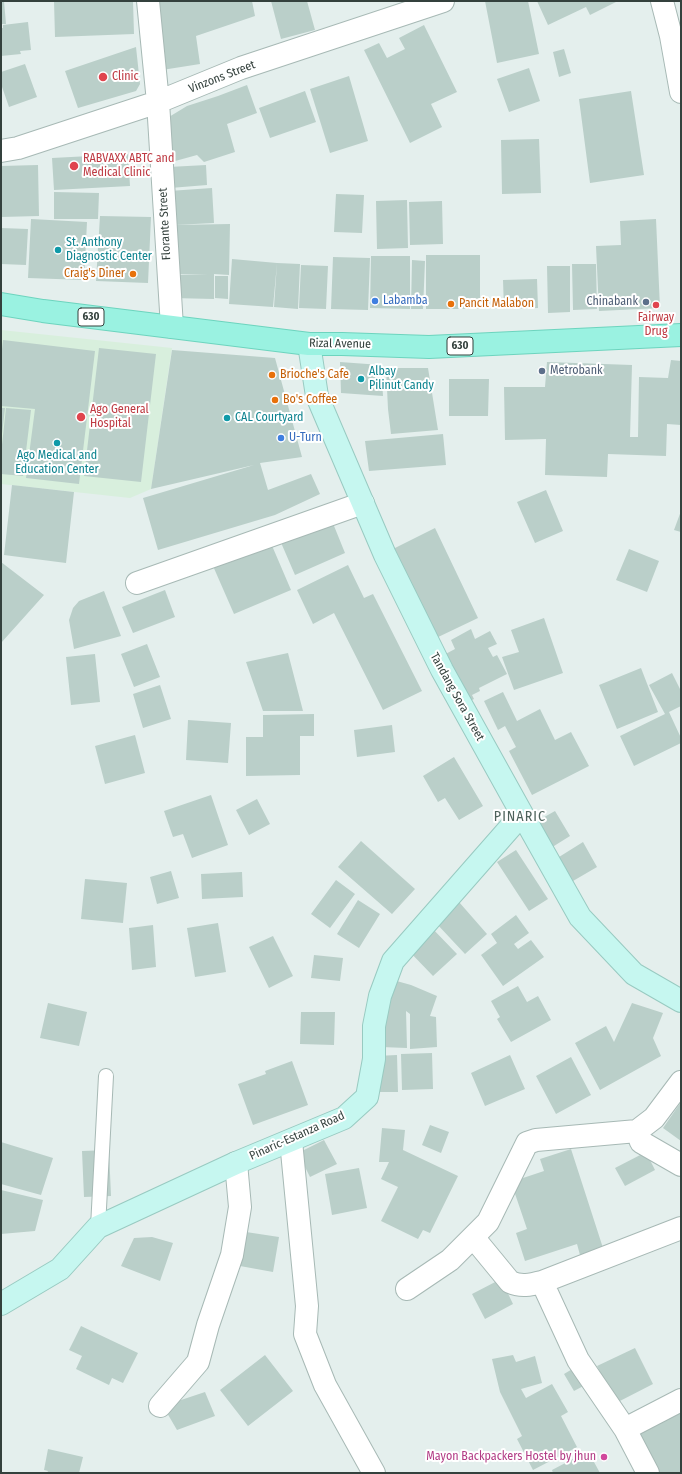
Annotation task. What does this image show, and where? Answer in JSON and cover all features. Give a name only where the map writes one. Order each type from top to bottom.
[{"type":"main road","name":"Rizal Avenue","points":[[1,304],[43,311],[309,344],[429,347],[681,335]]},
{"type":"street","name":"Florante Street","points":[[148,1],[158,102],[176,328]]},
{"type":"street","name":"Vinzons Street","points":[[1,151],[18,148],[158,102],[241,68],[443,1]]},
{"type":"street","points":[[662,1],[671,36],[681,92]]},
{"type":"street","name":"Tandang Sora Street","points":[[309,344],[317,396],[384,555],[442,670],[580,917],[634,974],[681,1001]]},
{"type":"street","points":[[137,583],[363,503]]},
{"type":"street","name":"Pinaric-Estanza Road","points":[[1,1304],[60,1269],[98,1227],[236,1163],[344,1118],[367,1098],[374,1059],[374,1026],[380,996],[393,961],[522,814]]},
{"type":"street","points":[[407,1289],[450,1260],[488,1222],[527,1143],[536,1140],[637,1131],[654,1118],[681,1082]]},
{"type":"street","points":[[637,1131],[641,1142],[681,1165]]},
{"type":"street","points":[[291,1141],[307,1306],[305,1334],[325,1385],[374,1473]]},
{"type":"street","points":[[160,1406],[198,1362],[208,1325],[232,1255],[240,1207],[236,1163]]},
{"type":"street","points":[[473,1237],[510,1282],[518,1285],[529,1285],[542,1282],[681,1228]]},
{"type":"street","points":[[542,1282],[578,1360],[625,1429],[648,1473]]},
{"type":"street","points":[[625,1429],[681,1400]]},
{"type":"lane","points":[[98,1227],[106,1076]]},
{"type":"shaded area","name":"Ago General Hospital","points":[[1,330],[172,348],[151,489],[130,498],[1,484]]},
{"type":"building","points":[[1,1],[4,1],[6,24],[1,24]]},
{"type":"building","points":[[54,1],[133,1],[134,34],[55,37]]},
{"type":"building","points":[[152,1],[252,1],[255,16],[196,36],[200,64],[162,70]]},
{"type":"building","points":[[271,1],[307,1],[315,30],[281,39]]},
{"type":"building","points":[[485,1],[528,1],[539,54],[497,63]]},
{"type":"building","points":[[537,1],[618,1],[590,15],[586,7],[548,25]]},
{"type":"building","points":[[28,22],[31,50],[20,51],[21,54],[1,56],[1,28],[3,28],[3,25]]},
{"type":"building","points":[[424,25],[457,92],[431,104],[442,127],[410,143],[364,50],[379,43],[387,58],[405,49],[399,38]]},
{"type":"building","name":"Clinic","points":[[136,47],[140,84],[136,91],[78,108],[65,71]]},
{"type":"building","points":[[564,49],[571,73],[559,77],[553,52]]},
{"type":"building","points":[[25,64],[37,97],[9,107],[1,84],[1,72]]},
{"type":"building","points":[[529,68],[540,101],[509,112],[497,79]]},
{"type":"building","points":[[349,76],[368,141],[330,153],[310,89]]},
{"type":"building","points":[[247,85],[257,113],[227,124],[235,152],[204,162],[197,155],[168,163],[164,120],[187,106]]},
{"type":"building","points":[[305,91],[316,122],[270,138],[259,108]]},
{"type":"building","points":[[631,91],[644,175],[590,183],[579,99]]},
{"type":"building","points":[[539,139],[541,193],[502,194],[501,140]]},
{"type":"building","points":[[128,154],[130,186],[54,190],[52,158]]},
{"type":"building","points":[[38,165],[39,216],[1,217],[1,166]]},
{"type":"building","points":[[206,165],[207,185],[170,188],[169,167]]},
{"type":"building","points":[[212,188],[214,223],[174,225],[230,224],[229,275],[214,274],[214,299],[172,298],[172,275],[208,274],[173,274],[169,191]]},
{"type":"building","points":[[54,192],[99,193],[98,219],[54,219]]},
{"type":"building","points":[[336,194],[364,195],[362,233],[334,232]]},
{"type":"building","points":[[407,200],[408,248],[377,249],[376,201]]},
{"type":"building","points":[[442,201],[443,244],[410,245],[409,202]]},
{"type":"building","points":[[100,216],[151,217],[148,283],[96,281]]},
{"type":"building","name":"St. Anthony Diagnostic Center","points":[[31,219],[87,222],[84,280],[28,278]]},
{"type":"building","points":[[656,219],[660,308],[599,311],[596,246],[621,245],[620,221]]},
{"type":"building","points":[[1,228],[28,229],[26,265],[1,264]]},
{"type":"building","points":[[426,255],[480,255],[480,309],[426,309]]},
{"type":"building","points":[[371,256],[410,256],[410,309],[370,308]]},
{"type":"building","points":[[333,257],[370,258],[368,310],[331,309]]},
{"type":"building","points":[[232,259],[277,263],[273,307],[229,304]]},
{"type":"building","points":[[412,260],[425,261],[423,309],[411,309]]},
{"type":"building","points":[[277,263],[300,264],[298,309],[274,307]]},
{"type":"building","points":[[572,264],[596,264],[597,309],[573,310]]},
{"type":"building","points":[[301,265],[328,266],[326,309],[299,308]]},
{"type":"building","points":[[547,266],[570,266],[570,312],[548,313]]},
{"type":"building","points":[[215,276],[228,276],[228,299],[215,298]]},
{"type":"building","points":[[537,279],[538,308],[504,309],[503,280]]},
{"type":"building","name":"Ago Medical and Education Center","points":[[3,340],[95,351],[79,484],[26,478],[35,409],[1,406],[1,358]]},
{"type":"building","name":"Ago General Hospital","points":[[99,348],[156,354],[141,482],[84,476]]},
{"type":"building","name":"CAL Courtyard","points":[[172,350],[275,358],[302,457],[260,463],[268,490],[311,474],[320,494],[275,515],[158,550],[143,498],[254,465],[151,489]]},
{"type":"building","points":[[671,360],[681,361],[681,425],[667,424],[666,456],[608,454],[607,477],[545,475],[546,439],[505,440],[504,387],[545,387],[547,362],[632,365],[630,437],[638,437],[639,377],[668,378]]},
{"type":"building","name":"Albay Pilinut Candy","points":[[340,362],[381,365],[383,396],[341,393]]},
{"type":"building","points":[[386,368],[428,368],[438,430],[391,434]]},
{"type":"building","points":[[449,379],[489,379],[488,416],[449,416]]},
{"type":"building","points":[[1,408],[5,408],[2,434],[1,433]]},
{"type":"building","points":[[6,408],[31,410],[23,476],[1,474],[1,454]]},
{"type":"building","points":[[443,434],[446,465],[369,471],[365,441]]},
{"type":"building","points":[[12,485],[74,492],[66,563],[4,555]]},
{"type":"building","points":[[546,490],[563,531],[535,543],[517,502]]},
{"type":"building","points":[[681,511],[681,532],[674,530]]},
{"type":"building","points":[[330,516],[345,553],[295,575],[279,538]]},
{"type":"building","points":[[435,528],[478,618],[434,639],[391,550]]},
{"type":"building","points":[[270,541],[291,590],[234,614],[213,566]]},
{"type":"building","points":[[629,549],[659,561],[647,592],[616,580]]},
{"type":"building","points":[[1,562],[44,595],[1,643]]},
{"type":"building","points":[[348,565],[364,598],[373,594],[422,691],[383,710],[334,613],[313,624],[297,590]]},
{"type":"building","points":[[165,590],[175,617],[133,633],[122,607]]},
{"type":"building","points":[[104,591],[121,636],[74,649],[69,620],[73,608],[79,601]]},
{"type":"building","points":[[544,618],[563,673],[514,690],[502,657],[519,652],[511,630]]},
{"type":"building","points":[[471,629],[475,639],[490,631],[497,644],[488,648],[493,657],[497,655],[507,674],[479,688],[480,691],[472,695],[474,699],[462,705],[438,658],[455,649],[451,640]]},
{"type":"building","points":[[147,644],[160,677],[134,687],[121,654]]},
{"type":"building","points":[[288,653],[303,711],[263,711],[246,662]]},
{"type":"building","points":[[95,654],[100,702],[71,705],[66,657]]},
{"type":"building","points":[[641,668],[658,712],[617,729],[599,685]]},
{"type":"building","points":[[672,673],[681,691],[681,706],[669,712],[681,738],[681,743],[634,766],[620,736],[665,714],[649,685]]},
{"type":"building","points":[[160,685],[171,719],[143,728],[133,694]]},
{"type":"building","points":[[503,692],[517,721],[540,709],[555,740],[571,732],[589,766],[532,795],[509,751],[516,747],[505,726],[498,730],[484,701]]},
{"type":"building","points":[[314,714],[314,736],[300,736],[300,775],[246,776],[246,737],[263,737],[263,715]]},
{"type":"building","points":[[188,720],[231,723],[228,763],[186,760]]},
{"type":"building","points":[[392,725],[395,752],[357,757],[354,730]]},
{"type":"building","points":[[135,735],[145,773],[105,784],[95,746]]},
{"type":"building","points":[[454,757],[483,806],[459,820],[445,798],[438,802],[423,776]]},
{"type":"building","points":[[211,795],[228,845],[192,858],[183,834],[173,837],[164,811]]},
{"type":"building","points":[[257,799],[270,824],[249,835],[236,810]]},
{"type":"building","points":[[555,811],[570,836],[546,851],[530,825]]},
{"type":"building","points":[[361,841],[415,889],[392,914],[338,867]]},
{"type":"building","points":[[583,842],[597,867],[573,881],[559,857]]},
{"type":"building","points":[[516,850],[548,899],[529,911],[497,862]]},
{"type":"building","points":[[171,871],[179,898],[157,904],[150,877]]},
{"type":"building","points":[[242,872],[243,897],[202,899],[201,874]]},
{"type":"building","points":[[85,879],[127,883],[123,923],[81,919]]},
{"type":"building","points":[[336,880],[355,894],[330,928],[311,914]]},
{"type":"building","points":[[358,900],[380,914],[359,948],[337,934]]},
{"type":"building","points":[[459,902],[487,934],[465,954],[436,923]]},
{"type":"building","points":[[516,915],[529,933],[514,944],[518,949],[531,940],[544,957],[503,986],[481,955],[497,943],[491,934]]},
{"type":"building","points":[[218,923],[226,972],[195,977],[187,928]]},
{"type":"building","points":[[153,925],[156,967],[132,970],[129,928]]},
{"type":"building","points":[[430,926],[457,954],[433,976],[406,948]]},
{"type":"building","points":[[273,936],[293,976],[269,988],[249,947]]},
{"type":"building","points":[[314,955],[343,958],[340,981],[311,978]]},
{"type":"building","points":[[393,980],[411,985],[437,996],[430,1016],[436,1017],[437,1047],[410,1049],[410,1014],[406,1011],[407,1048],[381,1047]]},
{"type":"building","points":[[518,986],[527,1002],[538,996],[551,1020],[511,1042],[497,1019],[500,1017],[491,1001]]},
{"type":"building","points":[[48,1003],[87,1012],[79,1046],[40,1038]]},
{"type":"building","points":[[632,1003],[663,1013],[653,1038],[661,1056],[600,1090],[575,1043],[606,1026],[614,1042]]},
{"type":"building","points":[[301,1012],[335,1012],[334,1045],[300,1044]]},
{"type":"building","points":[[432,1053],[433,1089],[402,1090],[401,1054]]},
{"type":"building","points":[[397,1055],[398,1092],[377,1092],[376,1056]]},
{"type":"building","points":[[510,1055],[525,1089],[485,1106],[471,1073]]},
{"type":"building","points":[[571,1057],[591,1095],[556,1114],[536,1076]]},
{"type":"building","points":[[292,1061],[308,1105],[253,1125],[238,1084],[266,1074],[265,1071]]},
{"type":"building","points":[[681,1102],[681,1141],[663,1128]]},
{"type":"building","points":[[430,1125],[449,1132],[441,1153],[422,1145]]},
{"type":"building","points":[[382,1128],[405,1130],[403,1150],[458,1176],[430,1233],[423,1230],[418,1239],[381,1221],[398,1187],[381,1179],[389,1162],[379,1162]]},
{"type":"building","points":[[324,1140],[337,1164],[310,1177],[298,1153]]},
{"type":"building","points":[[1,1142],[53,1158],[41,1195],[1,1184]]},
{"type":"building","points":[[571,1149],[603,1248],[580,1255],[577,1244],[525,1261],[516,1233],[527,1229],[511,1182],[544,1171],[540,1159]]},
{"type":"building","points":[[109,1150],[111,1196],[84,1197],[82,1151]]},
{"type":"building","points":[[646,1152],[655,1170],[625,1186],[615,1168]]},
{"type":"building","points":[[359,1168],[367,1208],[332,1215],[325,1174]]},
{"type":"building","points":[[1,1190],[43,1200],[35,1231],[1,1234]]},
{"type":"building","points":[[246,1232],[279,1237],[273,1272],[240,1266]]},
{"type":"building","points":[[152,1237],[173,1243],[160,1281],[121,1266],[134,1238]]},
{"type":"building","points":[[501,1279],[513,1304],[485,1319],[472,1294]]},
{"type":"building","points":[[81,1326],[138,1353],[123,1383],[112,1378],[109,1385],[76,1369],[82,1356],[69,1350]]},
{"type":"building","points":[[635,1348],[653,1384],[616,1403],[597,1366]]},
{"type":"building","points":[[265,1355],[293,1391],[248,1426],[220,1390]]},
{"type":"building","points":[[513,1355],[516,1362],[535,1356],[542,1383],[521,1389],[526,1398],[552,1384],[568,1412],[561,1416],[577,1447],[533,1470],[517,1439],[522,1436],[500,1392],[492,1359]]},
{"type":"building","points":[[579,1365],[589,1383],[574,1391],[564,1374]]},
{"type":"building","points":[[205,1392],[215,1416],[177,1430],[163,1406]]},
{"type":"building","points":[[681,1412],[681,1473],[654,1473],[635,1435]]},
{"type":"building","points":[[48,1449],[83,1457],[79,1473],[47,1473],[48,1471],[44,1470]]},
{"type":"building","points":[[588,1451],[600,1473],[553,1473],[552,1470]]},
{"type":"place","name":"Clinic","points":[[103,77]]},
{"type":"place","name":"RABVAXX ABTC and Medical Clinic","points":[[74,166]]},
{"type":"place","name":"St. Anthony Diagnostic Center","points":[[58,250]]},
{"type":"place","name":"Craig's Diner","points":[[133,274]]},
{"type":"place","name":"Labamba","points":[[375,301]]},
{"type":"place","name":"Chinabank","points":[[646,302]]},
{"type":"place","name":"Pancit Malabon","points":[[451,304]]},
{"type":"place","name":"Fairway Drug","points":[[656,305]]},
{"type":"place","name":"Metrobank","points":[[542,371]]},
{"type":"place","name":"Brioche's Cafe","points":[[272,375]]},
{"type":"place","name":"Albay Pilinut Candy","points":[[361,379]]},
{"type":"place","name":"Bo's Coffee","points":[[275,400]]},
{"type":"place","name":"Ago General Hospital","points":[[81,417]]},
{"type":"place","name":"CAL Courtyard","points":[[227,418]]},
{"type":"place","name":"U-Turn","points":[[281,438]]},
{"type":"place","name":"Ago Medical and Education Center","points":[[57,443]]},
{"type":"place","name":"Mayon Backpackers Hostel by jhun","points":[[604,1457]]},
{"type":"district","name":"PINARIC","points":[[520,817]]}]
